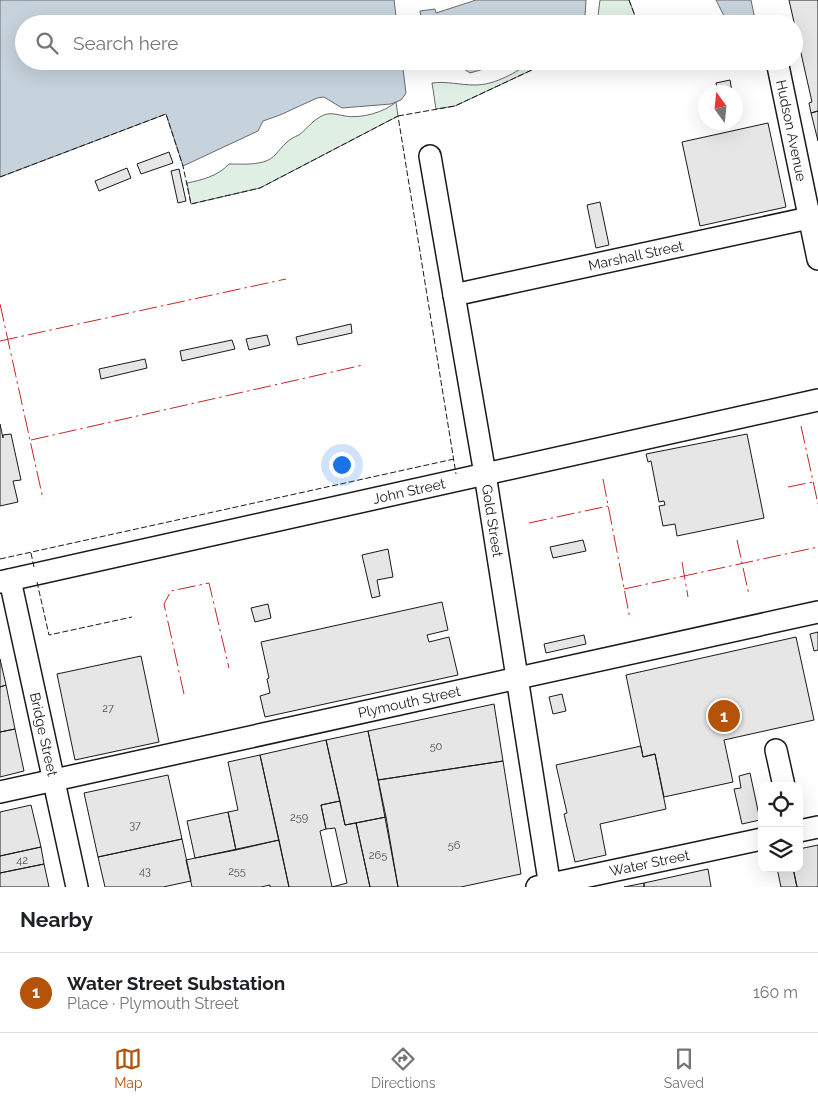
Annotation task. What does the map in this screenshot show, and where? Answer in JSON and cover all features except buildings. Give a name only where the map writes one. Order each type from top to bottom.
[{"type":"street","name":"Hudson Avenue","points":[[779,70],[814,217],[818,259]]},
{"type":"street","name":"Gold Street","points":[[430,156],[485,474],[517,678],[545,886]]},
{"type":"street","name":"Marshall Street","points":[[454,295],[814,217]]},
{"type":"street","name":"John Street","points":[[5,581],[818,400]]},
{"type":"street","name":"Bridge Street","points":[[5,581],[54,780],[77,887]]},
{"type":"street","name":"Plymouth Street","points":[[0,792],[818,612]]},
{"type":"street","points":[[776,750],[783,782]]},
{"type":"street","points":[[803,830],[818,827]]},
{"type":"street","name":"Water Street","points":[[545,886],[758,840]]},
{"type":"green space","points":[[600,0],[629,0],[635,15],[598,15]]},
{"type":"green space","points":[[518,70],[532,70],[455,106],[436,109],[432,83],[443,82],[475,85],[491,83]]},
{"type":"green space","points":[[396,102],[398,116],[260,188],[191,204],[187,183],[204,179],[229,164],[255,164],[267,161],[289,140],[299,135],[323,115],[365,116],[386,109]]},
{"type":"shaded area","points":[[0,0],[394,0],[396,15],[15,15],[15,70],[403,70],[406,93],[401,100],[391,104],[342,108],[324,97],[317,98],[263,121],[258,131],[183,166],[166,114],[0,177]]},
{"type":"shaded area","points":[[476,0],[586,0],[585,15],[421,15],[420,11],[435,9],[436,13]]},
{"type":"shaded area","points":[[716,0],[751,0],[754,15],[724,15]]},
{"type":"shaded area","points":[[465,70],[480,70],[470,73]]},
{"type":"fence","points":[[629,0],[635,15]]},
{"type":"fence","points":[[398,116],[455,106],[532,70]]},
{"type":"fence","points":[[0,177],[166,114],[183,166],[191,204],[260,188],[398,116],[456,474]]},
{"type":"fence","points":[[0,559],[454,459]]},
{"type":"fence","points":[[31,553],[34,567]]},
{"type":"fence","points":[[37,582],[49,635],[132,617]]},
{"type":"power","points":[[0,341],[286,279]]},
{"type":"power","points":[[0,304],[43,499]]},
{"type":"power","points":[[31,440],[363,365]]},
{"type":"power","points":[[801,426],[818,504]]},
{"type":"power","points":[[603,479],[630,619]]},
{"type":"power","points":[[788,487],[813,482]]},
{"type":"power","points":[[529,523],[608,506]]},
{"type":"power","points":[[737,540],[749,595]]},
{"type":"power","points":[[624,589],[818,547]]},
{"type":"power","points":[[682,562],[688,597]]},
{"type":"power","points":[[184,694],[164,604],[171,591],[209,583],[229,668]]},
{"type":"place","name":"Water Street Substation","points":[[724,716]]}]
